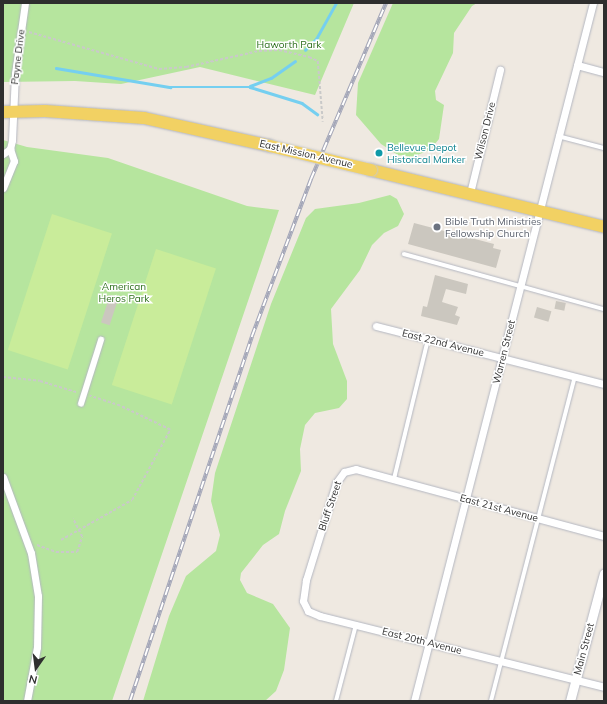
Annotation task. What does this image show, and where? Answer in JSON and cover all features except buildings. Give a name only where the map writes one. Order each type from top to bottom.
[{"type":"main road","name":"East Mission Avenue","points":[[8,111],[137,117],[270,146],[470,193],[604,227]]},
{"type":"street","name":"Payne Drive","points":[[3,188],[14,161],[10,149],[8,111],[25,3]]},
{"type":"street","name":"Warren Street","points":[[414,701],[592,3]]},
{"type":"street","points":[[577,65],[604,72]]},
{"type":"street","name":"Wilson Drive","points":[[470,193],[500,70]]},
{"type":"street","points":[[3,154],[10,149]]},
{"type":"street","name":"East 22nd Avenue","points":[[376,326],[604,384]]},
{"type":"street","points":[[81,404],[101,340]]},
{"type":"street","name":"Bluff Street","points":[[317,545],[336,483],[344,472],[356,470],[393,481]]},
{"type":"street","points":[[3,477],[29,547],[37,590],[38,625],[36,654],[27,701]]},
{"type":"street","name":"East 21st Avenue","points":[[393,481],[604,536]]},
{"type":"street","name":"East 20th Avenue","points":[[317,545],[306,580],[304,601],[308,611],[356,625],[429,642],[604,687]]},
{"type":"street","name":"Main Street","points":[[570,701],[604,573]]},
{"type":"lane","points":[[558,136],[604,148]]},
{"type":"lane","points":[[404,254],[520,288],[604,309]]},
{"type":"lane","points":[[393,481],[428,338]]},
{"type":"lane","points":[[491,701],[575,376]]},
{"type":"lane","points":[[336,701],[356,625]]},
{"type":"path","points":[[21,30],[159,69],[186,67],[259,51],[279,50],[309,57],[318,61],[323,122]]},
{"type":"path","points":[[61,540],[132,500],[168,429]]},
{"type":"path","points":[[29,547],[35,545],[56,552],[77,552],[82,537],[73,519]]},
{"type":"green space","name":"Haworth Park","points":[[3,3],[354,3],[315,95],[200,67],[121,84],[75,81],[3,82]]},
{"type":"green space","points":[[393,3],[477,3],[472,6],[454,33],[453,53],[435,91],[436,100],[444,105],[439,139],[430,150],[412,157],[398,155],[381,144],[356,115],[358,83]]},
{"type":"green space","name":"American Heros Park","points":[[3,140],[27,147],[108,158],[247,206],[279,210],[112,701],[3,701]]},
{"type":"green space","points":[[390,195],[397,199],[404,214],[398,226],[384,233],[372,245],[360,270],[331,309],[333,344],[347,381],[347,399],[339,408],[315,413],[305,425],[300,449],[301,471],[285,511],[279,534],[263,545],[241,573],[240,580],[247,593],[273,604],[290,628],[284,670],[276,691],[265,701],[143,701],[169,616],[186,576],[216,551],[220,535],[211,501],[215,473],[271,304],[306,218],[315,209],[359,203]]},
{"type":"green space","points":[[52,214],[112,233],[68,369],[8,350]]},
{"type":"green space","points":[[156,249],[216,268],[172,404],[112,385]]},
{"type":"waterway","points":[[305,50],[316,39],[336,3]]},
{"type":"waterway","points":[[250,86],[271,78],[295,61]]},
{"type":"waterway","points":[[56,68],[170,87],[250,87],[302,103],[317,114]]},
{"type":"railway","points":[[130,701],[252,336],[311,179],[386,3]]},
{"type":"place","name":"Bellevue Depot Historical Marker","points":[[379,153]]},
{"type":"place","name":"Bible Truth Ministries Fellowship Church","points":[[437,227]]}]
